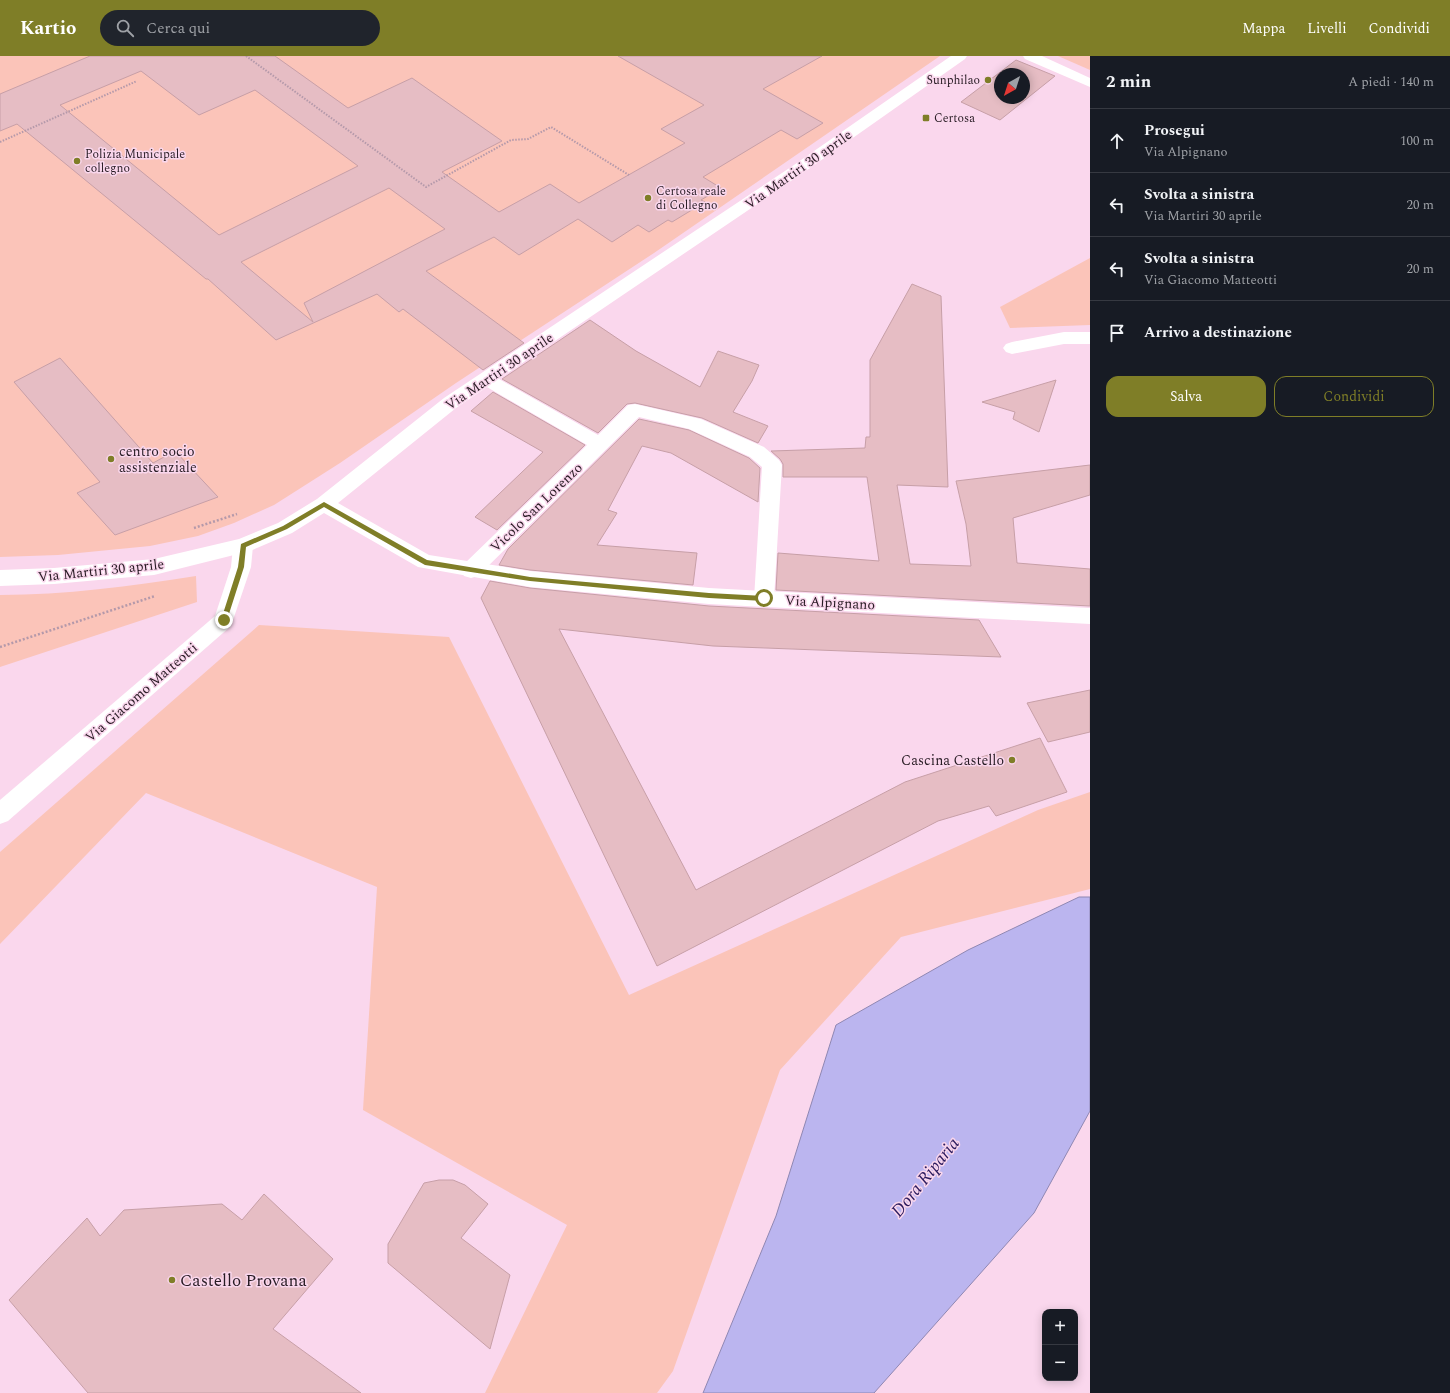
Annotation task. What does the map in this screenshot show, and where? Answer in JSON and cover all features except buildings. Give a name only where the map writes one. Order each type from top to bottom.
[{"type":"street","name":"Via Martiri 30 aprile","points":[[0,578],[54,576],[154,567],[243,546],[285,528],[324,504],[450,403],[797,170],[960,56]]},
{"type":"street","points":[[1030,56],[1090,83]]},
{"type":"street","points":[[1012,348],[1064,338],[1090,338]]},
{"type":"street","points":[[486,379],[600,444]]},
{"type":"street","name":"Vicolo San Lorenzo","points":[[471,570],[635,410],[694,424],[756,452],[772,465],[764,598]]},
{"type":"street","name":"Via Alpignano","points":[[324,504],[425,562],[530,579],[709,596],[1090,616]]},
{"type":"street","name":"Via Giacomo Matteotti","points":[[0,814],[224,620],[241,567],[243,546]]},
{"type":"path","points":[[246,56],[426,187],[512,140],[528,139],[551,127],[629,175]]},
{"type":"path","points":[[0,142],[137,81]]},
{"type":"path","points":[[194,528],[237,514]]},
{"type":"path","points":[[0,647],[157,595]]},
{"type":"shaded area","points":[[0,56],[940,56],[654,253],[456,383],[340,463],[274,505],[234,523],[198,536],[150,546],[58,555],[0,557]]},
{"type":"shaded area","points":[[1058,56],[1090,56],[1090,70]]},
{"type":"shaded area","points":[[1090,258],[1090,325],[1010,328],[1000,307]]},
{"type":"shaded area","points":[[196,576],[197,602],[0,667],[0,595],[24,595],[98,589]]},
{"type":"shaded area","points":[[259,625],[449,637],[629,995],[1038,810],[1090,792],[1090,889],[901,937],[780,1070],[673,1371],[657,1393],[485,1393],[567,1225],[363,1110],[377,887],[146,793],[0,944],[0,852]]},
{"type":"water","name":"Dora Riparia","points":[[1079,897],[1090,897],[1090,1111],[1034,1213],[874,1393],[703,1393],[776,1216],[836,1025],[968,950]]},
{"type":"place","name":"Sunphilao","points":[[988,80]]},
{"type":"place","name":"Certosa","points":[[926,118]]},
{"type":"place","name":"Polizia Municipale collegno","points":[[77,161]]},
{"type":"place","name":"Certosa reale di Collegno","points":[[648,198]]},
{"type":"place","name":"centro socio assistenziale","points":[[111,459]]},
{"type":"place","name":"Cascina Castello","points":[[1012,760]]},
{"type":"place","name":"Castello Provana","points":[[172,1280]]},
{"type":"route","points":[[224,620],[241,567],[243,546],[285,528],[324,504],[425,562],[530,579],[709,596],[764,598]]}]
